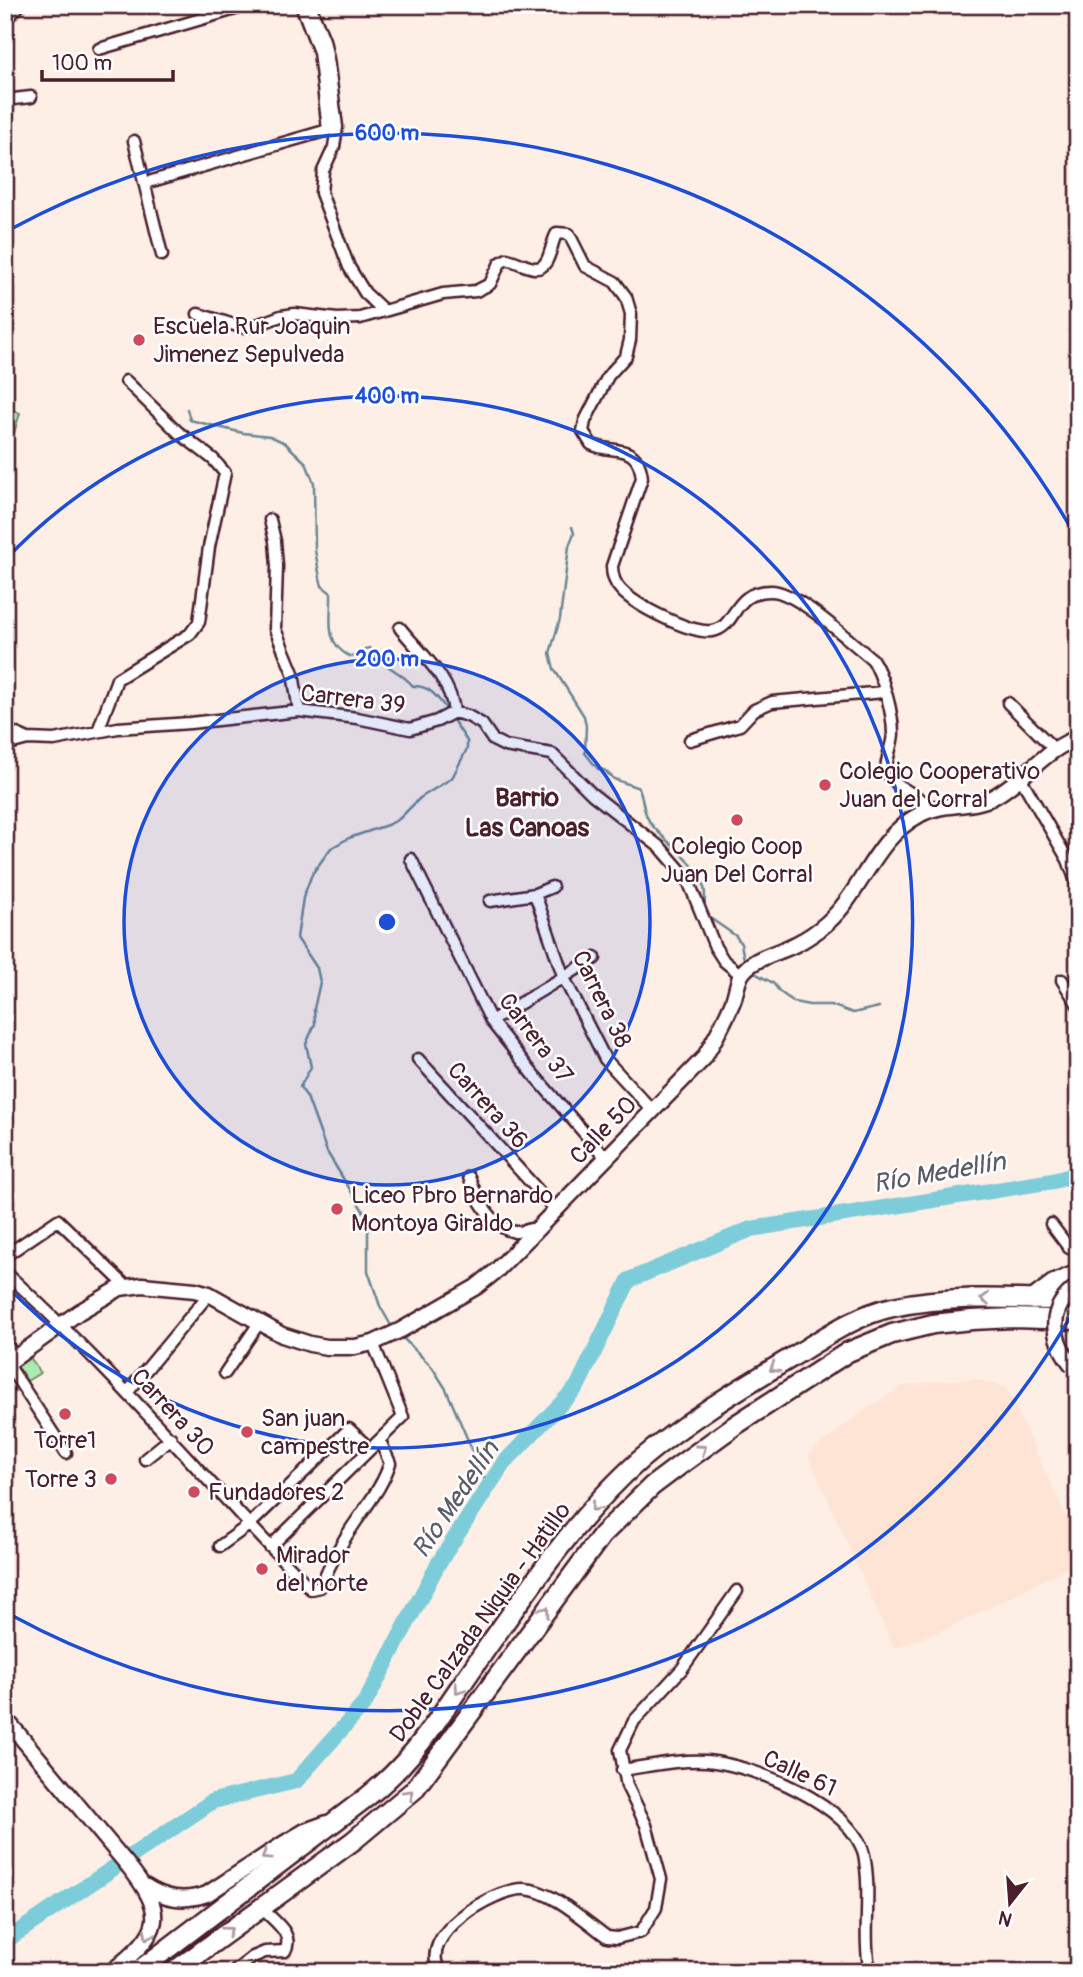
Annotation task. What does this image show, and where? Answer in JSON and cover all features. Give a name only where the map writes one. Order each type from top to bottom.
[{"type":"highway","points":[[1033,1300],[1054,1284],[1078,1274]]},
{"type":"highway","name":"Doble Calzada Niquia - Hatillo","points":[[137,1972],[386,1782],[411,1758],[546,1565],[609,1491],[639,1461],[680,1428],[751,1381],[859,1318],[890,1307],[926,1300],[1078,1301]]},
{"type":"highway","name":"Doble Calzada Niquia - Hatillo","points":[[173,1972],[380,1820],[414,1790],[602,1535],[652,1486],[734,1426],[848,1352],[892,1334],[933,1324],[972,1320],[1078,1320]]},
{"type":"street","points":[[5,20],[20,5]]},
{"type":"street","points":[[99,49],[249,5]]},
{"type":"street","points":[[300,5],[319,52],[333,129]]},
{"type":"street","points":[[310,5],[324,40],[328,60],[333,129],[334,147],[323,171],[321,193],[349,267],[365,293],[384,311]]},
{"type":"street","points":[[5,100],[31,96]]},
{"type":"street","points":[[145,183],[333,129]]},
{"type":"street","points":[[134,141],[162,255]]},
{"type":"street","points":[[198,314],[241,327],[295,314],[337,319],[360,318],[443,294],[476,291],[490,284],[500,263],[507,258],[532,268],[543,266],[557,233],[569,234],[585,266],[615,282],[626,297],[631,314],[626,356],[608,376],[585,421],[583,431],[591,444],[627,452],[641,468],[642,478],[612,566],[615,582],[631,599],[664,617],[698,630],[719,629],[744,598],[751,594],[773,591],[797,599],[872,659],[880,671],[893,734],[886,759],[886,772],[898,785],[934,808]]},
{"type":"street","points":[[98,732],[117,679],[190,634],[199,622],[209,547],[225,473],[126,381]]},
{"type":"street","points":[[271,520],[277,566],[275,629],[293,673],[299,711]]},
{"type":"street","points":[[400,628],[451,692],[454,712],[482,724],[493,740],[505,746],[552,754],[592,794],[661,848],[687,878],[724,961],[741,975],[749,966],[797,944],[824,926],[849,899],[866,869],[892,835],[906,823],[934,808],[982,802],[995,796],[1054,749],[1078,738]]},
{"type":"street","points":[[690,740],[740,725],[754,710],[772,702],[884,692]]},
{"type":"street","points":[[1008,703],[1054,749]]},
{"type":"street","name":"Carrera 39","points":[[5,745],[28,739],[54,740],[118,727],[190,723],[299,711],[357,718],[410,729],[437,721],[454,712]]},
{"type":"street","points":[[5,729],[28,739]]},
{"type":"street","points":[[1020,777],[1068,860],[1078,887]]},
{"type":"street","name":"Carrera 37","points":[[411,859],[491,1021],[606,1158]]},
{"type":"street","points":[[490,901],[535,894],[552,887]]},
{"type":"street","name":"Carrera 38","points":[[535,894],[564,978],[605,1059],[653,1111]]},
{"type":"street","points":[[491,1021],[595,958]]},
{"type":"street","name":"Calle 50","points":[[9,1361],[108,1293],[142,1285],[195,1290],[209,1294],[282,1335],[327,1347],[355,1347],[373,1343],[401,1330],[476,1287],[496,1271],[704,1058],[720,1029],[741,975]]},
{"type":"street","points":[[1062,980],[1078,1005]]},
{"type":"street","name":"Carrera 36","points":[[418,1059],[556,1210]]},
{"type":"street","points":[[469,1177],[478,1202],[503,1227],[520,1232],[530,1228],[537,1229]]},
{"type":"street","points":[[5,1256],[58,1220],[127,1287]]},
{"type":"street","points":[[1051,1224],[1069,1248],[1078,1251]]},
{"type":"street","name":"Carrera 30","points":[[5,1272],[62,1325],[311,1588],[320,1587],[349,1532],[385,1479],[390,1463],[380,1441]]},
{"type":"street","points":[[1075,1367],[1060,1350],[1055,1325],[1064,1298],[1078,1286]]},
{"type":"street","points":[[127,1393],[209,1294]]},
{"type":"street","points":[[225,1373],[259,1322]]},
{"type":"street","points":[[5,1343],[9,1361],[66,1453]]},
{"type":"street","points":[[271,1547],[403,1417],[373,1343]]},
{"type":"street","points":[[220,1546],[249,1525],[349,1429],[370,1450]]},
{"type":"street","points":[[145,1460],[171,1438]]},
{"type":"street","points":[[442,1972],[436,1959],[441,1937],[455,1921],[472,1909],[505,1892],[524,1889],[549,1895],[607,1937],[617,1938],[642,1932],[656,1908],[661,1879],[646,1825],[627,1786],[620,1750],[634,1721],[682,1670],[737,1591]]},
{"type":"street","points":[[5,1718],[145,1886],[154,1910],[152,1930],[138,1950],[111,1972]]},
{"type":"street","name":"Calle 61","points":[[622,1770],[667,1763],[707,1761],[754,1773],[808,1795],[836,1814],[853,1831],[863,1853],[867,1885],[865,1949],[870,1972]]},
{"type":"street","points":[[1078,1763],[1074,1778],[1078,1797]]},
{"type":"street","points":[[145,1886],[173,1898],[185,1899],[207,1894],[305,1831],[337,1820]]},
{"type":"street","points":[[234,1972],[253,1957],[265,1952],[285,1951],[289,1943],[289,1935],[261,1907]]},
{"type":"shaded area","points":[[976,1379],[1006,1387],[1078,1542],[1078,1562],[960,1623],[894,1649],[808,1455],[857,1415],[902,1386]]},
{"type":"green space","points":[[5,407],[20,413],[14,433],[5,430]]},
{"type":"green space","points":[[28,1354],[40,1373],[27,1381],[15,1363]]},
{"type":"waterway","points":[[187,409],[190,420],[243,433],[270,436],[285,443],[306,463],[314,483],[315,550],[322,586],[331,593],[331,629],[335,644],[349,656],[358,656],[370,648],[373,654],[413,686],[433,693],[447,710]]},
{"type":"waterway","name":"Barrio Las Canoas","points":[[572,527],[574,533],[569,546],[560,619],[550,653],[554,669],[584,716],[585,753],[598,769],[604,770],[614,779],[639,788],[651,824],[688,861],[700,878],[705,890],[705,910]]},
{"type":"waterway","points":[[393,1329],[380,1306],[368,1271],[368,1219],[327,1152],[307,1097],[300,1087],[311,1067],[306,1044],[315,1024],[314,1009],[320,982],[317,968],[297,938],[303,898],[312,874],[331,848],[349,838],[399,819],[420,798],[452,778],[467,749],[467,741],[451,717]]},
{"type":"waterway","name":"Barrio Las Canoas","points":[[707,916],[736,936],[744,959]]},
{"type":"waterway","name":"Barrio Las Canoas","points":[[751,971],[773,983],[794,1002],[831,1005],[853,1013],[879,1007]]},
{"type":"waterway","name":"Río Medellín","points":[[5,1941],[213,1801],[296,1781],[365,1703],[438,1564],[503,1464],[577,1387],[629,1280],[751,1229],[1053,1181],[1078,1174]]},
{"type":"waterway","points":[[401,1336],[432,1367],[446,1389],[488,1487]]},
{"type":"place","name":"Escuela Rur Joaquin Jimenez Sepulveda","points":[[139,340]]},
{"type":"place","name":"Colegio Cooperativo Juan del Corral","points":[[825,785]]},
{"type":"place","name":"Colegio Coop Juan Del Corral","points":[[737,820]]},
{"type":"place","name":"Liceo Pbro Bernardo Montoya Giraldo","points":[[337,1209]]},
{"type":"place","name":"Torre1","points":[[65,1414]]},
{"type":"place","name":"San juan campestre","points":[[247,1432]]},
{"type":"place","name":"Torre 3","points":[[111,1479]]},
{"type":"place","name":"Fundadores 2","points":[[194,1492]]},
{"type":"place","name":"Mirador del norte","points":[[262,1569]]},
{"type":"district","name":"Barrio Las Canoas","points":[[527,812]]}]
